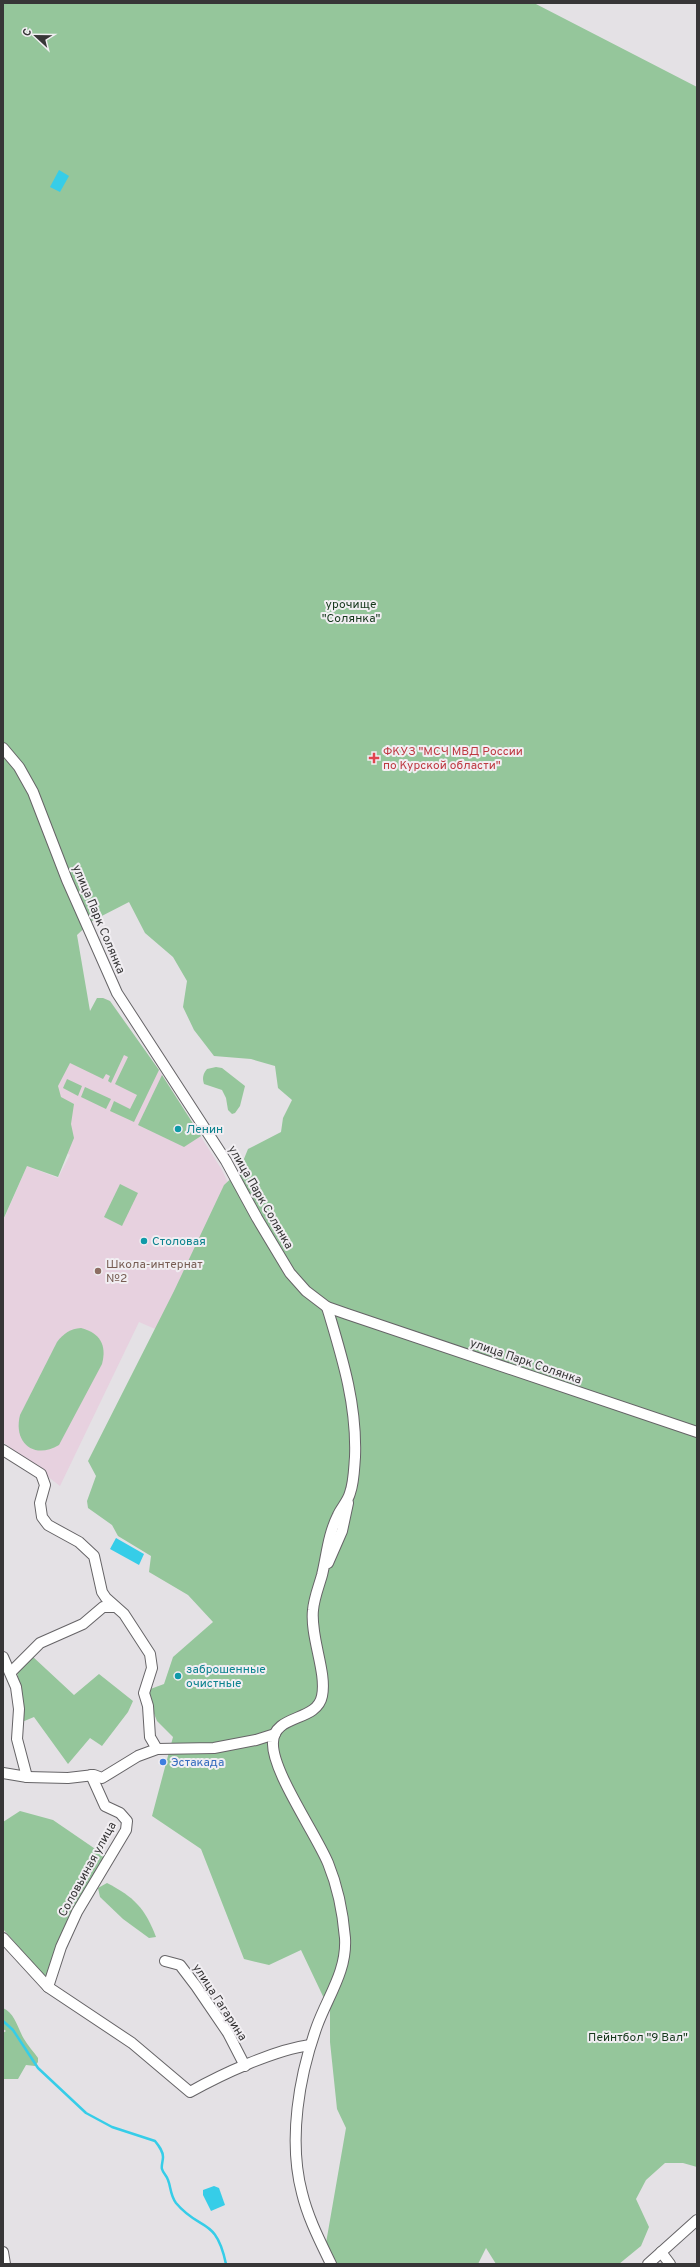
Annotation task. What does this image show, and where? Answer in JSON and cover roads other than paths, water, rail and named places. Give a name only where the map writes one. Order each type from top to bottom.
[{"type":"street","name":"улица Парк Солянка","points":[[3,748],[18,767],[33,792],[70,888],[117,993],[226,1161],[257,1218],[290,1273],[306,1291],[327,1307],[697,1432]]},
{"type":"street","points":[[327,1307],[344,1361],[354,1417],[354,1468],[350,1495],[338,1515],[329,1539],[313,1608],[312,1626],[323,1692],[322,1698],[314,1710],[280,1726],[274,1734],[272,1743],[279,1769],[329,1864],[340,1908],[345,1940],[342,1967],[310,2044],[301,2085],[296,2144],[298,2172],[302,2193],[316,2233],[331,2264]]},
{"type":"street","points":[[3,1450],[41,1474],[46,1484],[41,1511],[42,1517],[48,1524],[89,1550],[97,1562],[102,1592],[106,1598],[124,1614],[150,1654],[152,1668],[144,1693],[148,1706],[150,1737],[157,1749]]},
{"type":"street","points":[[11,1672],[40,1643],[83,1624],[104,1607],[115,1607]]},
{"type":"street","points":[[3,1657],[11,1672],[16,1687],[19,1709],[17,1739],[28,1777]]},
{"type":"street","points":[[3,1773],[28,1777],[68,1778],[91,1775],[102,1778],[138,1756],[157,1749],[214,1748],[256,1740],[274,1734]]},
{"type":"street","name":"Соловьиная улица","points":[[48,1987],[61,1947],[77,1912],[126,1830],[127,1821],[120,1812],[105,1806],[91,1775]]},
{"type":"street","points":[[3,1938],[48,1987],[132,2043],[190,2092],[245,2066],[295,2047],[310,2044]]},
{"type":"street","name":"улица Гагарина","points":[[165,1961],[180,1965],[196,1986],[228,2033],[245,2066]]},
{"type":"street","points":[[648,2264],[697,2220]]},
{"type":"street","points":[[3,2252],[5,2264]]},
{"type":"street","points":[[661,2252],[670,2264]]},
{"type":"water","points":[[59,170],[69,176],[60,192],[50,187]]},
{"type":"water","points":[[116,1538],[144,1554],[139,1565],[110,1549]]},
{"type":"water","points":[[214,2186],[219,2188],[225,2205],[211,2211],[203,2195],[203,2190]]},
{"type":"waterway","points":[[3,2021],[13,2030],[38,2068],[86,2113],[112,2127],[155,2141],[162,2153],[162,2169],[169,2183],[174,2200],[185,2212],[212,2231],[222,2249],[226,2264]]},
{"type":"place","name":"ФКУЗ \"МСЧ МВД России по Курской области\"","points":[[374,758]]},
{"type":"place","name":"Ленин","points":[[178,1129]]},
{"type":"place","name":"Столовая","points":[[144,1241]]},
{"type":"place","name":"Школа-интернат №2","points":[[98,1271]]},
{"type":"place","name":"заброшенные очистные","points":[[178,1676]]},
{"type":"place","name":"Эстакада","points":[[163,1762]]},
{"type":"park label","name":"урочище \"Солянка\"","points":[[351,611]]},
{"type":"park label","name":"Пейнтбол \"9 Вал\"","points":[[638,2037]]}]
